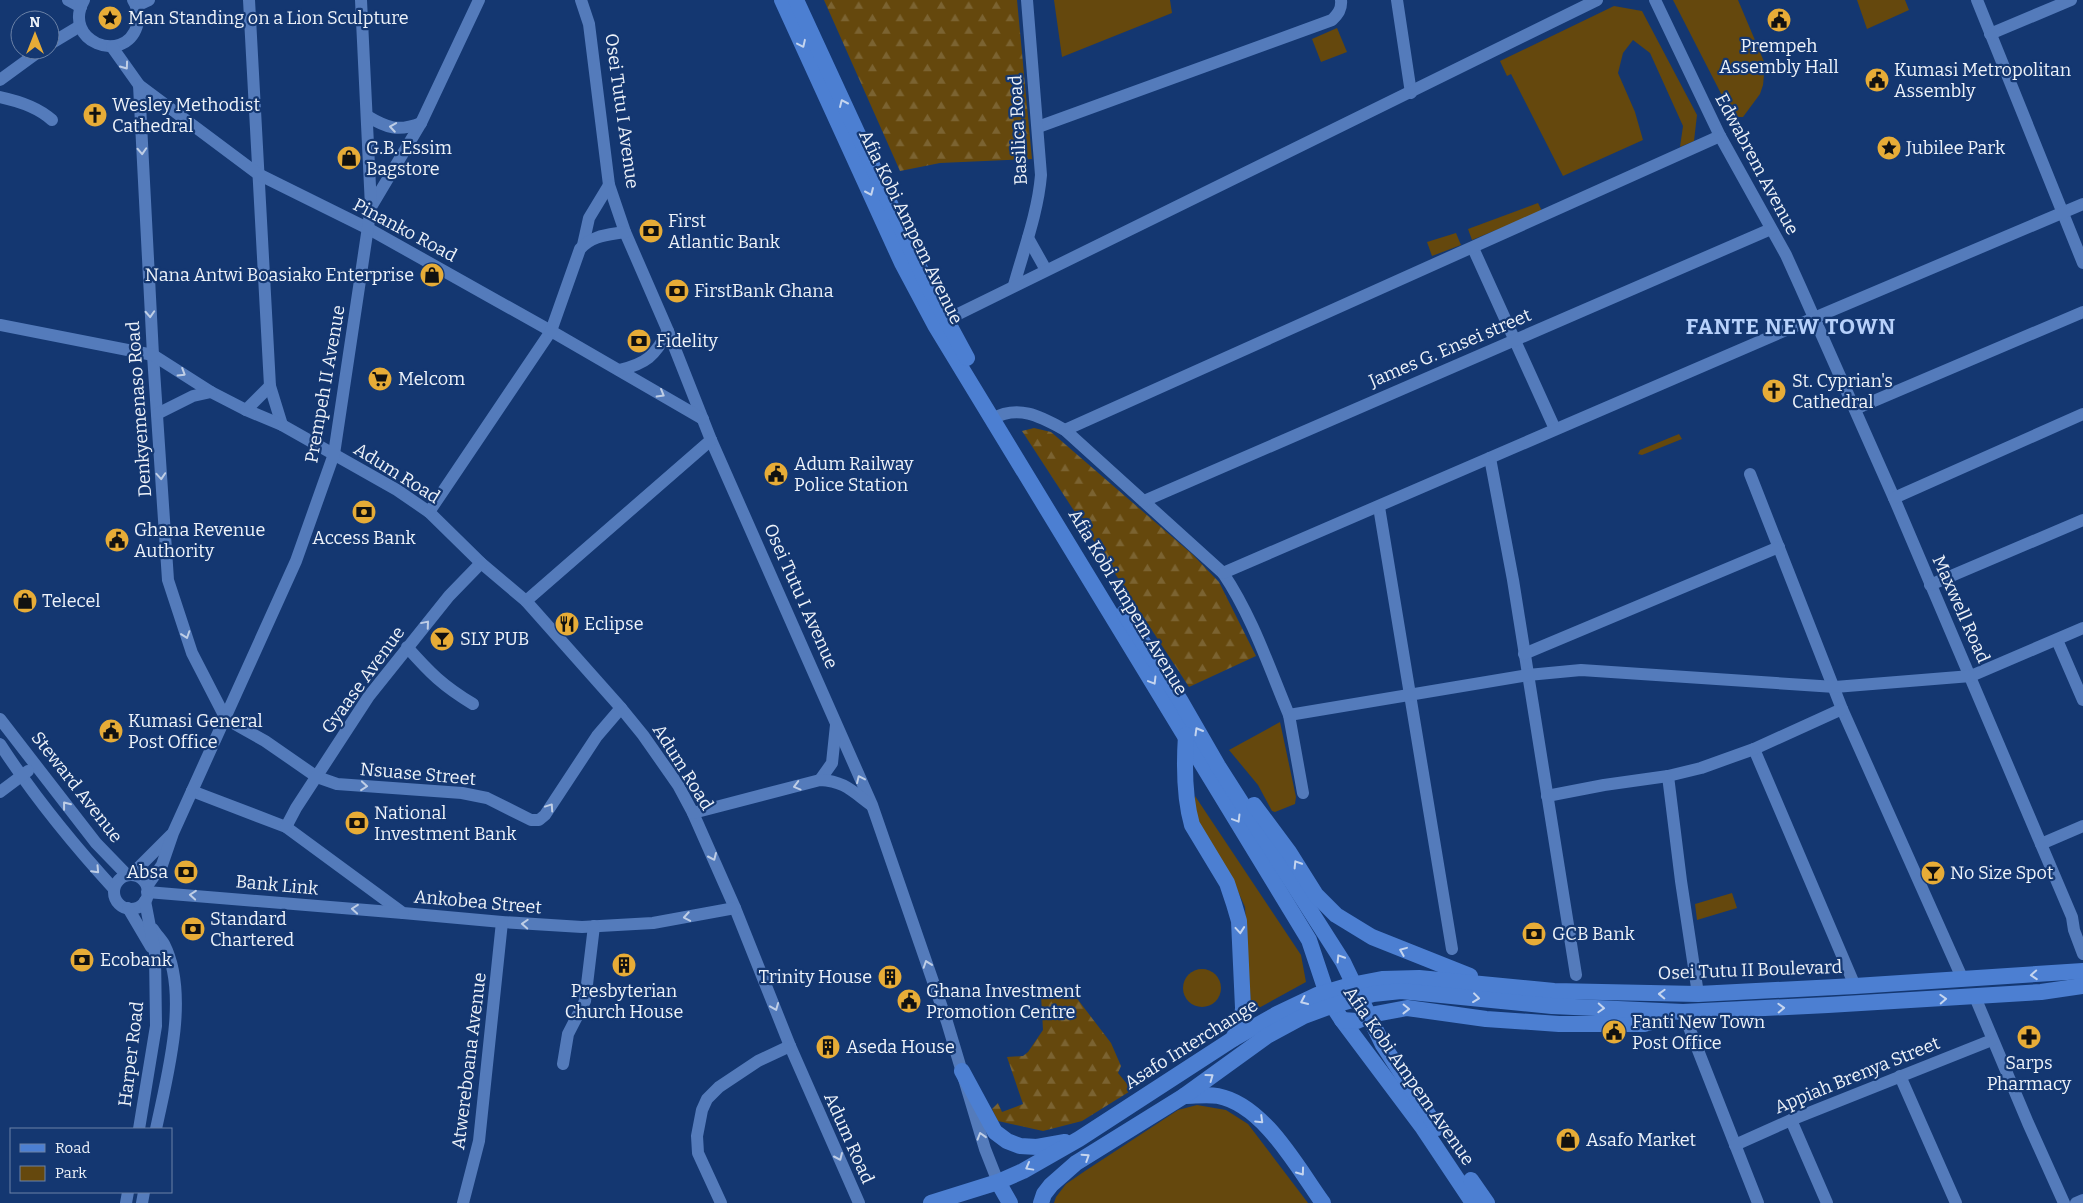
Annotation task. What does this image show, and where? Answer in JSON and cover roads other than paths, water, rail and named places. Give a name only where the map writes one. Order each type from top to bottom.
[{"type":"main road","name":"Afia Kobi Ampem Avenue","points":[[782,0],[902,263],[973,369],[997,417],[1309,940],[1329,1000],[1423,1128],[1473,1203]]},
{"type":"main road","name":"Afia Kobi Ampem Avenue","points":[[796,0],[927,284],[941,322]]},
{"type":"main road","name":"Afia Kobi Ampem Avenue","points":[[997,417],[1180,700],[1218,766],[1343,962],[1383,1045],[1402,1077],[1486,1203]]},
{"type":"main road","points":[[1186,735],[1187,804],[1192,825],[1227,883],[1239,921],[1243,1008],[1242,1020],[1233,1039]]},
{"type":"main road","points":[[1218,766],[1256,808],[1290,852],[1324,904],[1336,915],[1372,938],[1456,972],[1498,985]]},
{"type":"main road","name":"Osei Tutu II Boulevard","points":[[1428,994],[1553,998],[1698,994],[1963,980],[2083,971]]},
{"type":"main road","name":"Osei Tutu II Boulevard","points":[[1419,978],[1498,985],[1553,998],[1677,1012],[1975,997],[2041,992],[2083,986]]},
{"type":"main road","name":"Asafo Interchange","points":[[931,1203],[998,1182],[1023,1171],[1079,1139],[1233,1039],[1276,1014],[1317,995],[1358,983],[1382,979],[1419,978]]},
{"type":"main road","name":"Asafo Interchange","points":[[1041,1203],[1044,1194],[1051,1185],[1076,1163],[1184,1096],[1266,1036],[1304,1016],[1373,994],[1401,991],[1428,994]]},
{"type":"main road","points":[[1342,1020],[1357,1021],[1370,1015],[1407,1008],[1495,1020],[1559,1024],[1644,1024],[1677,1012]]},
{"type":"main road","points":[[962,1071],[995,1132],[1007,1141],[1020,1146],[1037,1148],[1079,1139]]},
{"type":"main road","points":[[1184,1096],[1217,1096],[1248,1108],[1262,1120],[1323,1203]]},
{"type":"main road","name":"Osei Tutu I Avenue","points":[[998,1182],[1010,1203]]},
{"type":"street","points":[[68,0],[82,4],[79,17],[80,26],[85,35],[92,42],[112,47],[130,38],[136,30],[138,21],[135,3],[149,0]]},
{"type":"street","points":[[249,0],[270,386],[282,424]]},
{"type":"street","name":"Prempeh II Avenue","points":[[146,893],[162,865],[173,833],[296,561],[334,454],[371,208],[361,0]]},
{"type":"street","points":[[371,208],[421,123],[479,0]]},
{"type":"street","name":"Osei Tutu I Avenue","points":[[581,0],[590,24],[609,185],[625,232],[668,331],[711,440],[872,805],[947,1022],[985,1149],[998,1182]]},
{"type":"street","name":"Basilica Road","points":[[1014,285],[1040,188],[1038,127],[1027,0]]},
{"type":"street","points":[[1038,127],[1332,20],[1342,6],[1341,0]]},
{"type":"street","points":[[1397,0],[1411,93]]},
{"type":"street","points":[[941,322],[1411,93],[1597,0]]},
{"type":"street","name":"Edwabrem Avenue","points":[[1655,0],[1720,136],[1789,263],[1814,318]]},
{"type":"street","points":[[1977,0],[2083,263]]},
{"type":"street","points":[[1990,34],[2071,0]]},
{"type":"street","points":[[60,38],[80,26]]},
{"type":"street","name":"Pinanko Road","points":[[112,47],[139,85],[258,174],[369,229],[703,419]]},
{"type":"street","points":[[0,80],[27,60]]},
{"type":"street","name":"Denkyemenaso Road","points":[[139,85],[153,355],[168,580],[192,653],[226,719]]},
{"type":"street","points":[[0,97],[14,100],[41,111],[52,120]]},
{"type":"street","points":[[367,116],[382,125],[393,128],[406,129],[421,123]]},
{"type":"street","points":[[1065,430],[1720,136]]},
{"type":"street","points":[[429,512],[551,331],[583,245],[589,218],[609,185]]},
{"type":"street","points":[[1223,573],[2083,204]]},
{"type":"street","name":"James G. Ensei street","points":[[1144,500],[1771,229]]},
{"type":"street","points":[[583,245],[594,237],[625,232]]},
{"type":"street","points":[[1028,238],[1046,270]]},
{"type":"street","points":[[1473,248],[1555,429]]},
{"type":"street","points":[[1855,409],[2083,312]]},
{"type":"street","name":"Maxwell Road","points":[[1814,318],[1971,676],[2072,917],[2074,930],[2083,954]]},
{"type":"street","points":[[0,325],[153,355]]},
{"type":"street","points":[[619,370],[637,366],[651,356],[660,346],[668,331]]},
{"type":"street","name":"Adum Road","points":[[153,355],[211,392],[246,410],[282,424],[397,490],[429,512],[481,563],[526,601],[622,708],[673,778],[693,813],[735,908],[790,1046],[859,1203]]},
{"type":"street","points":[[246,410],[270,386]]},
{"type":"street","points":[[157,414],[193,396],[211,392]]},
{"type":"street","points":[[997,417],[1018,412],[1033,413],[1065,430],[1223,573],[1235,591],[1256,634],[1289,715],[1303,793]]},
{"type":"street","points":[[1894,498],[2083,414]]},
{"type":"street","points":[[526,601],[711,440]]},
{"type":"street","points":[[1490,458],[1528,675],[1576,975]]},
{"type":"street","points":[[1750,474],[1842,709],[1963,980]]},
{"type":"street","points":[[1379,507],[1452,950]]},
{"type":"street","points":[[1930,585],[2083,520]]},
{"type":"street","points":[[1524,654],[1779,548]]},
{"type":"street","name":"Gyaase Avenue","points":[[286,827],[296,808],[369,696],[449,596],[481,563]]},
{"type":"street","points":[[1289,715],[1528,675],[1582,670],[1835,688],[1971,676],[2083,628]]},
{"type":"street","points":[[2057,640],[2083,700]]},
{"type":"street","points":[[407,647],[434,677],[447,688],[473,704]]},
{"type":"street","name":"Nsuase Street","points":[[226,719],[264,741],[317,777],[346,785],[462,793],[487,798],[531,820],[539,820],[597,736],[622,708]]},
{"type":"street","points":[[1547,796],[1604,785],[1668,776],[1728,760],[1842,709]]},
{"type":"street","name":"Steward Avenue","points":[[0,719],[96,843],[129,875]]},
{"type":"street","points":[[820,780],[832,762],[836,725]]},
{"type":"street","points":[[0,746],[13,735]]},
{"type":"street","name":"Steward Avenue","points":[[0,746],[21,777],[79,851],[114,889]]},
{"type":"street","points":[[1754,749],[1855,986]]},
{"type":"street","points":[[0,792],[36,764]]},
{"type":"street","points":[[1668,776],[1698,994]]},
{"type":"street","points":[[693,813],[820,780],[835,781],[844,785],[872,805]]},
{"type":"street","name":"Ankobea Street","points":[[192,791],[286,827],[403,913],[502,922],[594,926],[653,923],[735,908]]},
{"type":"street","points":[[2041,844],[2083,826]]},
{"type":"street","name":"Prempeh II Avenue","points":[[129,875],[173,833]]},
{"type":"street","points":[[128,908],[140,906],[146,893],[138,876],[129,875],[118,880],[114,894],[119,903],[128,908],[155,953]]},
{"type":"street","name":"Bank Link","points":[[146,893],[403,913]]},
{"type":"street","name":"Harper Road","points":[[139,1128],[156,1026],[155,953],[146,893]]},
{"type":"street","name":"Maxwell Road","points":[[2072,917],[2083,927]]},
{"type":"street","name":"Atwereboana Avenue","points":[[464,1203],[478,1141],[502,922]]},
{"type":"street","points":[[150,924],[164,944],[170,961],[175,989],[175,1029],[156,1128]]},
{"type":"street","points":[[563,1064],[568,1034],[585,1001],[594,926]]},
{"type":"street","points":[[1975,997],[2064,1203]]},
{"type":"street","points":[[1677,1012],[1735,1144],[1758,1203]]},
{"type":"street","name":"Appiah Brenya Street","points":[[1735,1144],[1992,1040]]},
{"type":"street","points":[[721,1203],[698,1153],[697,1136],[706,1099],[719,1087],[758,1061],[790,1046]]},
{"type":"street","points":[[1900,1076],[1956,1203]]},
{"type":"street","points":[[1791,1120],[1827,1203]]},
{"type":"street","points":[[2076,1203],[2083,1200]]},
{"type":"place","name":"Man Standing on a Lion Sculpture","points":[[110,18]]},
{"type":"place","name":"Prempeh Assembly Hall","points":[[1779,20]]},
{"type":"place","name":"Kumasi Metropolitan Assembly","points":[[1877,80]]},
{"type":"place","name":"Wesley Methodist Cathedral","points":[[95,115]]},
{"type":"place","name":"Jubilee Park","points":[[1889,148]]},
{"type":"place","name":"G.B. Essim Bagstore","points":[[349,158]]},
{"type":"place","name":"First Atlantic Bank","points":[[651,231]]},
{"type":"place","name":"Nana Antwi Boasiako Enterprise","points":[[432,275]]},
{"type":"place","name":"FirstBank Ghana","points":[[677,291]]},
{"type":"place","name":"Fidelity","points":[[639,341]]},
{"type":"place","name":"Melcom","points":[[380,379]]},
{"type":"place","name":"St. Cyprian's Cathedral","points":[[1774,391]]},
{"type":"place","name":"Adum Railway Police Station","points":[[776,474]]},
{"type":"place","name":"Access Bank","points":[[364,512]]},
{"type":"place","name":"Ghana Revenue Authority","points":[[117,540]]},
{"type":"place","name":"Telecel","points":[[25,601]]},
{"type":"place","name":"Eclipse","points":[[567,624]]},
{"type":"place","name":"SLY PUB","points":[[442,639]]},
{"type":"place","name":"Kumasi General Post Office","points":[[111,731]]},
{"type":"place","name":"National Investment Bank","points":[[357,823]]},
{"type":"place","name":"Absa","points":[[186,872]]},
{"type":"place","name":"No Size Spot","points":[[1933,873]]},
{"type":"place","name":"Standard Chartered","points":[[193,929]]},
{"type":"place","name":"GCB Bank","points":[[1534,934]]},
{"type":"place","name":"Ecobank","points":[[82,960]]},
{"type":"place","name":"Presbyterian Church House","points":[[624,965]]},
{"type":"place","name":"Trinity House","points":[[890,977]]},
{"type":"place","name":"Ghana Investment Promotion Centre","points":[[909,1001]]},
{"type":"place","name":"Fanti New Town Post Office","points":[[1614,1032]]},
{"type":"place","name":"Sarps Pharmacy","points":[[2029,1037]]},
{"type":"place","name":"Aseda House","points":[[828,1047]]},
{"type":"place","name":"Asafo Market","points":[[1568,1140]]},
{"type":"district","name":"FANTE NEW TOWN","points":[[1791,326]]}]
